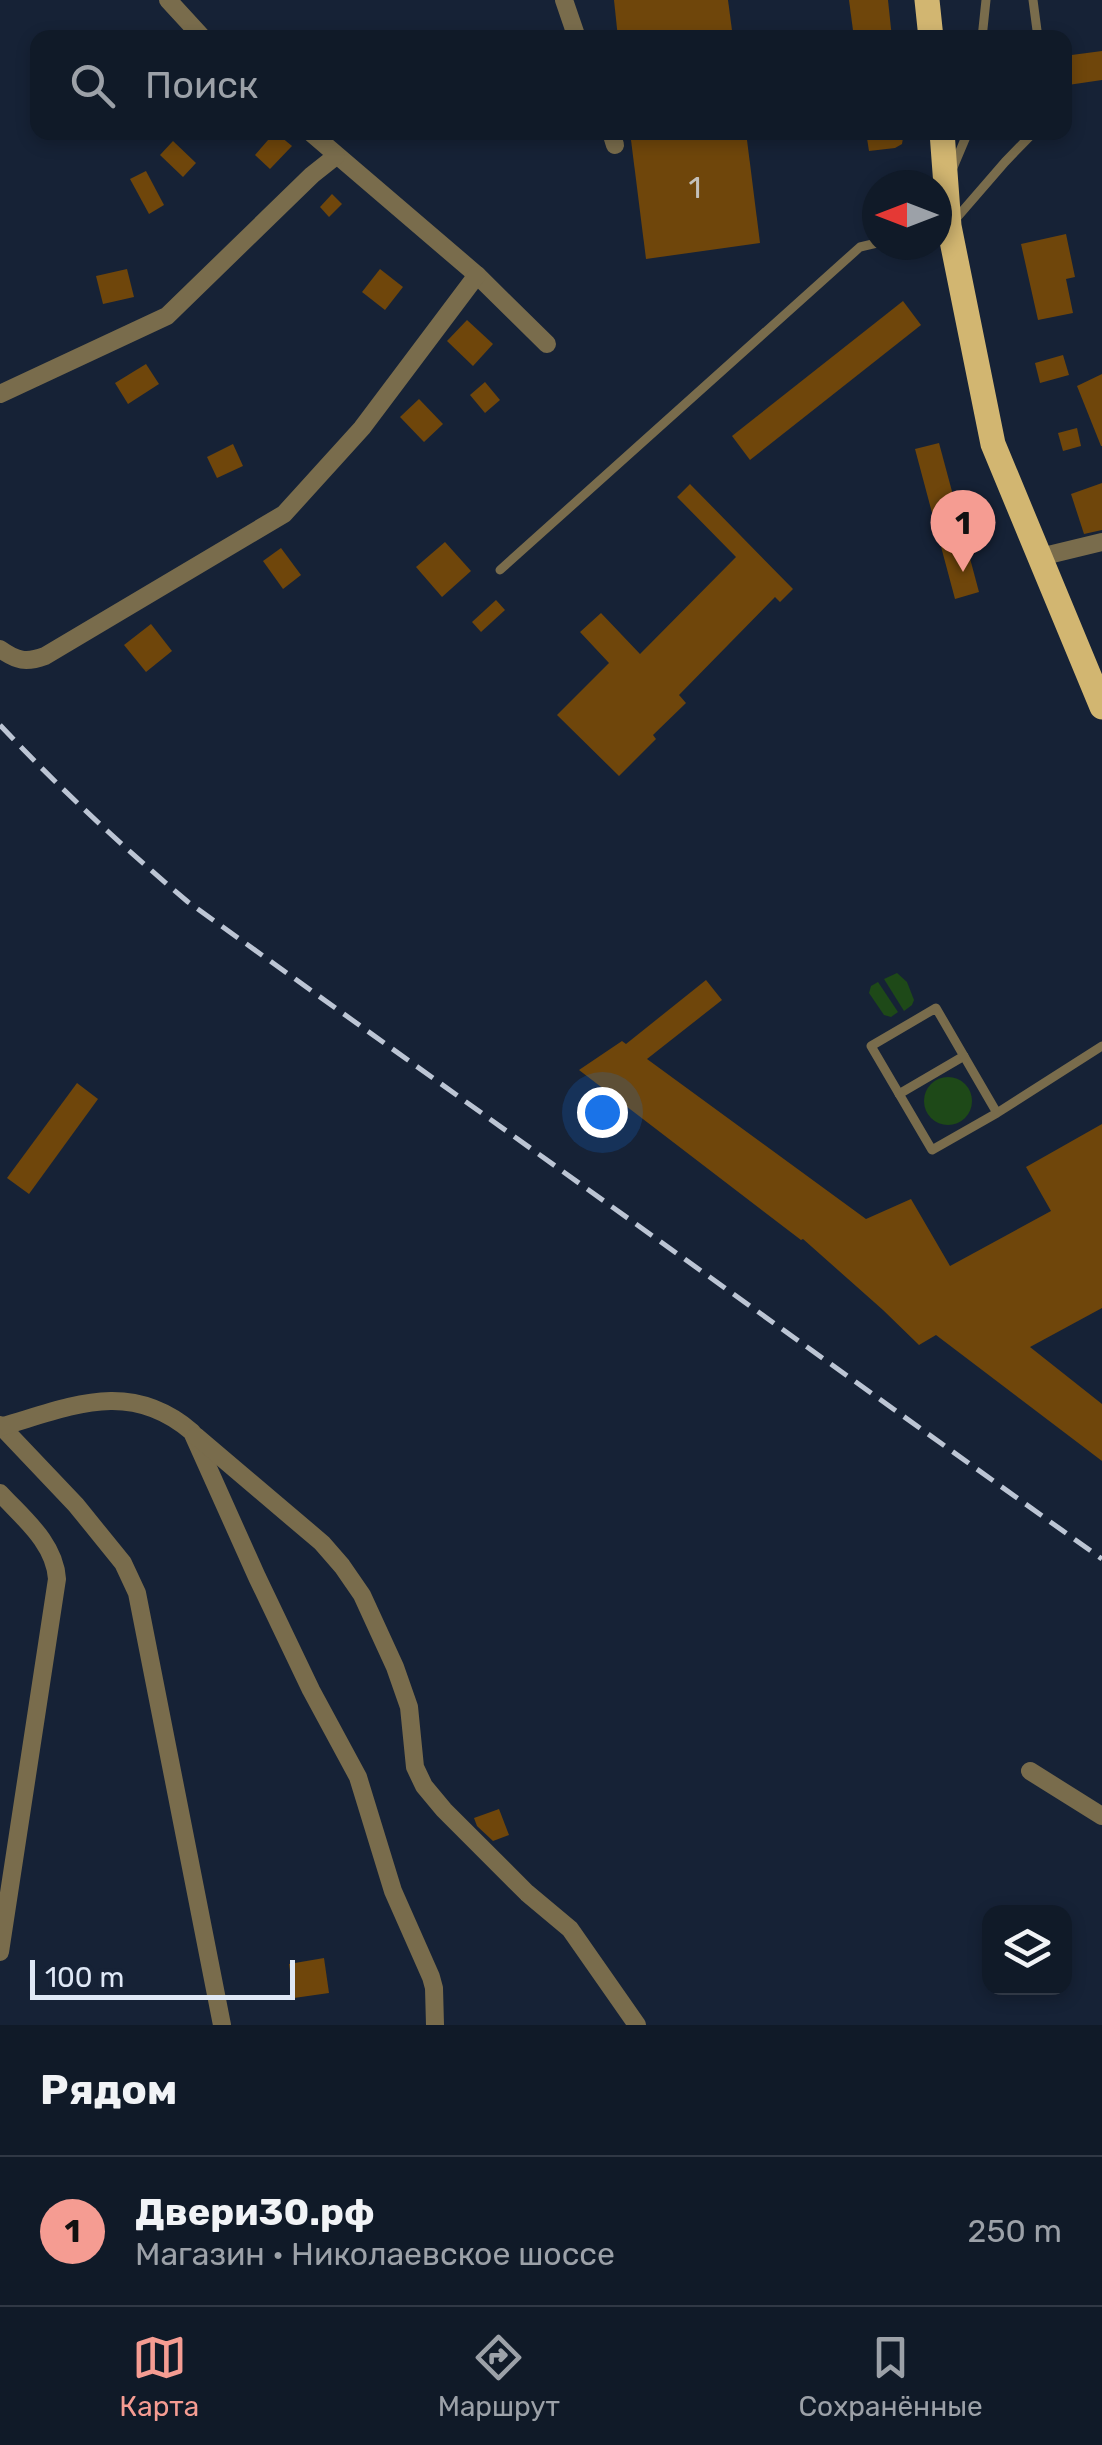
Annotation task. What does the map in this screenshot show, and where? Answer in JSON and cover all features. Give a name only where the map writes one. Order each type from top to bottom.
[{"type":"main road","points":[[928,0],[931,30]]},
{"type":"main road","points":[[943,140],[946,170]]},
{"type":"main road","points":[[950,260],[993,444],[1102,707]]},
{"type":"street","points":[[168,0],[196,30]]},
{"type":"street","points":[[564,0],[575,30]]},
{"type":"street","points":[[319,140],[477,275],[548,344]]},
{"type":"street","points":[[0,394],[167,316],[336,156]]},
{"type":"street","points":[[0,649],[12,658],[28,662],[45,656],[284,514],[362,428],[477,275]]},
{"type":"street","points":[[1040,557],[1102,542]]},
{"type":"street","points":[[222,2025],[137,1593],[123,1563],[76,1504],[0,1426],[90,1401],[150,1407],[179,1421],[322,1542],[362,1595],[395,1668],[409,1707],[415,1767],[424,1786],[527,1892],[570,1929],[636,2025]]},
{"type":"street","points":[[192,1432],[311,1690],[358,1777],[393,1891],[431,1977],[436,2025]]},
{"type":"street","points":[[0,1493],[51,1553],[56,1579],[0,1952]]},
{"type":"street","points":[[1030,1771],[1102,1816]]},
{"type":"lane","points":[[983,30],[986,0]]},
{"type":"lane","points":[[1032,0],[1037,30]]},
{"type":"lane","points":[[952,170],[965,140]]},
{"type":"lane","points":[[952,218],[1026,140]]},
{"type":"lane","points":[[500,570],[862,247]]},
{"type":"lane","points":[[997,1113],[936,1008],[871,1046],[932,1150],[997,1113],[1102,1046]]},
{"type":"lane","points":[[899,1094],[964,1056]]},
{"type":"green space","points":[[897,973],[907,982],[914,1000],[904,1011],[884,979]]},
{"type":"green space","points":[[878,982],[898,1012],[891,1017],[884,1015],[869,993]]},
{"type":"green space","points":[[948,1077],[965,1084],[972,1101],[965,1118],[948,1125],[931,1118],[924,1101],[931,1084]]},
{"type":"building","points":[[614,0],[728,0],[732,30],[617,30]]},
{"type":"building","points":[[849,0],[888,0],[891,30],[853,30]]},
{"type":"building","points":[[1102,51],[1102,80],[1072,84],[1072,55]]},
{"type":"building","points":[[268,140],[285,140],[292,146],[270,169],[255,155]]},
{"type":"building","points":[[631,140],[747,140],[760,243],[646,259]]},
{"type":"building","points":[[867,140],[903,140],[895,148],[869,151]]},
{"type":"building","points":[[173,141],[196,163],[183,177],[160,155]]},
{"type":"building","points":[[146,171],[164,205],[149,214],[130,179]]},
{"type":"building","points":[[332,194],[342,204],[329,217],[320,207]]},
{"type":"building","points":[[1066,234],[1075,277],[1066,279],[1073,313],[1038,320],[1021,244]]},
{"type":"building","points":[[127,269],[134,297],[103,304],[96,276]]},
{"type":"building","points":[[380,269],[403,287],[385,310],[362,292]]},
{"type":"building","points":[[903,301],[921,325],[750,460],[732,436]]},
{"type":"building","points":[[467,320],[493,344],[473,366],[447,341]]},
{"type":"building","points":[[1063,355],[1069,375],[1040,383],[1035,363]]},
{"type":"building","points":[[146,364],[159,384],[128,404],[115,383]]},
{"type":"building","points":[[1102,374],[1102,446],[1101,446],[1077,386]]},
{"type":"building","points":[[485,382],[500,400],[485,413],[470,395]]},
{"type":"building","points":[[419,399],[443,424],[424,442],[400,417]]},
{"type":"building","points":[[1077,428],[1081,446],[1063,451],[1058,433]]},
{"type":"building","points":[[939,443],[979,592],[955,599],[915,449]]},
{"type":"building","points":[[233,444],[243,466],[217,478],[207,457]]},
{"type":"building","points":[[1102,483],[1102,530],[1084,534],[1071,494]]},
{"type":"building","points":[[690,484],[793,589],[780,602],[775,597],[679,695],[686,703],[619,776],[557,715],[609,663],[580,632],[601,613],[640,654],[736,557],[677,497]]},
{"type":"building","points":[[445,542],[471,571],[442,597],[416,567]]},
{"type":"building","points":[[281,548],[301,575],[283,589],[263,561]]},
{"type":"building","points":[[496,600],[505,610],[481,632],[472,622]]},
{"type":"building","points":[[151,624],[172,651],[146,672],[124,645]]},
{"type":"building","points":[[706,980],[722,1000],[647,1059],[866,1219],[911,1199],[950,1266],[1051,1211],[1026,1167],[1102,1124],[1102,1308],[1030,1347],[1102,1404],[1102,1461],[936,1335],[919,1345],[803,1239],[579,1070],[622,1041],[626,1044]]},
{"type":"building","points":[[77,1083],[98,1099],[29,1194],[7,1178]]},
{"type":"building","points":[[499,1809],[509,1835],[493,1841],[474,1818]]},
{"type":"building","points":[[324,1958],[329,1993],[294,1998],[289,1964]]},
{"type":"railway","points":[[0,725],[91,816],[188,902],[1102,1559]]},
{"type":"place","name":"Двери30.рф","points":[[963,572]]}]
